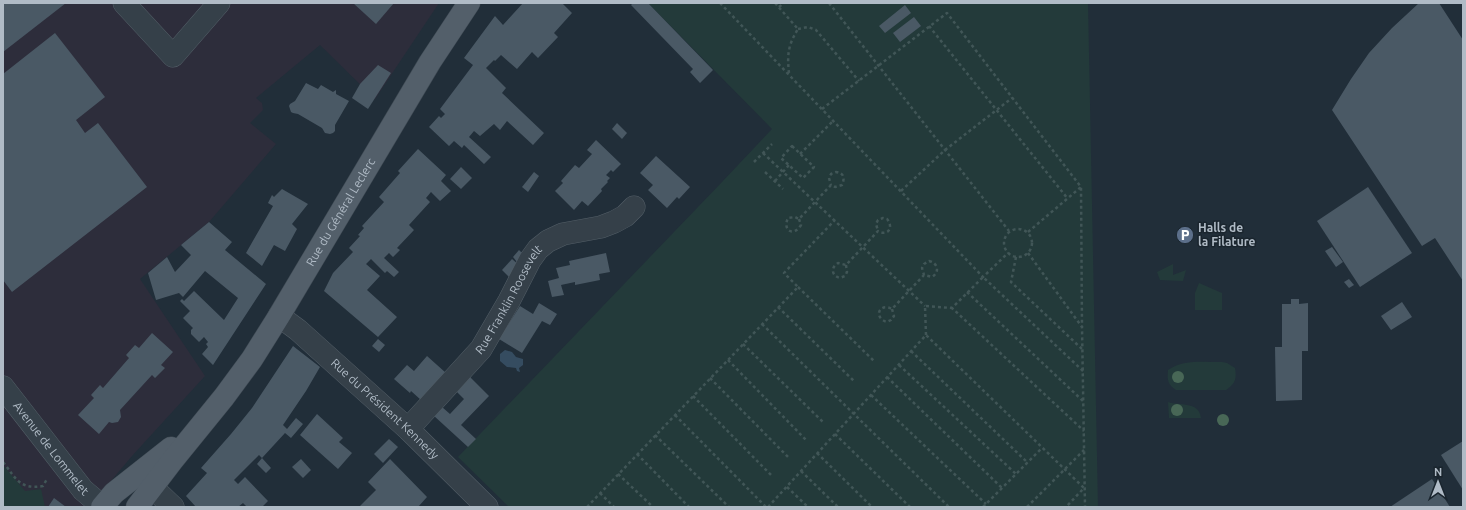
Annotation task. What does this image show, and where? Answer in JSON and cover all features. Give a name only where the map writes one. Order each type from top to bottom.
[{"type":"main road","name":"Rue du Général Leclerc","points":[[137,507],[224,397],[252,359],[430,62],[469,3]]},
{"type":"main road","name":"Rue du Général Leclerc","points":[[124,507],[153,473],[207,418]]},
{"type":"main road","points":[[102,507],[114,493],[207,418]]},
{"type":"street","points":[[124,3],[173,56],[219,3]]},
{"type":"street","name":"Rue Franklin Roosevelt","points":[[408,429],[481,349],[509,301],[530,260],[538,249],[548,241],[563,234],[601,227],[614,222],[625,216],[634,207]]},
{"type":"street","name":"Rue du Président Kennedy","points":[[279,316],[298,330],[408,429],[487,507]]},
{"type":"street","name":"Avenue de Lommelet","points":[[3,387],[83,490],[102,507]]},
{"type":"street","points":[[113,507],[207,418]]},
{"type":"street","points":[[152,487],[173,507]]},
{"type":"path","points":[[720,3],[983,276],[1083,371]]},
{"type":"path","points":[[775,3],[798,30]]},
{"type":"path","points":[[779,7],[784,3]]},
{"type":"path","points":[[829,3],[1009,231]]},
{"type":"path","points":[[822,109],[947,13],[1081,187],[1084,507]]},
{"type":"path","points":[[929,26],[1068,199]]},
{"type":"path","points":[[789,75],[787,57],[791,40],[798,30],[808,27],[816,30],[859,81]]},
{"type":"path","points":[[901,191],[945,150],[1012,98]]},
{"type":"path","points":[[800,154],[833,121]]},
{"type":"path","points":[[754,162],[772,144]]},
{"type":"path","points":[[792,146],[800,154],[814,167],[803,178],[781,158],[792,146]]},
{"type":"path","points":[[763,153],[925,306],[952,308],[1084,431]]},
{"type":"path","points":[[775,181],[789,165]]},
{"type":"path","points":[[765,172],[783,189]]},
{"type":"path","points":[[836,172],[843,175],[844,180],[842,185],[835,187],[831,185],[829,178],[831,174],[836,172]]},
{"type":"path","points":[[799,219],[831,185]]},
{"type":"path","points":[[1028,232],[1081,187]]},
{"type":"path","points":[[795,217],[799,219],[801,225],[798,230],[794,232],[789,231],[786,228],[788,218],[795,217]]},
{"type":"path","points":[[882,218],[888,219],[891,226],[889,231],[881,233],[878,231],[876,224],[878,220],[882,218]]},
{"type":"path","points":[[835,220],[784,273],[874,361]]},
{"type":"path","points":[[1018,228],[1028,232],[1032,244],[1028,253],[1020,257],[1016,257],[1008,253],[1003,244],[1009,231],[1018,228]]},
{"type":"path","points":[[846,265],[878,231]]},
{"type":"path","points":[[952,308],[1008,253]]},
{"type":"path","points":[[1028,253],[1082,327]]},
{"type":"path","points":[[1016,257],[1011,282],[1082,350]]},
{"type":"path","points":[[929,261],[934,262],[937,270],[935,275],[932,277],[924,275],[922,268],[924,264],[929,261]]},
{"type":"path","points":[[838,263],[846,265],[847,272],[845,276],[840,278],[835,277],[832,270],[834,265],[838,263]]},
{"type":"path","points":[[892,309],[924,275]]},
{"type":"path","points":[[586,507],[798,287]]},
{"type":"path","points":[[967,292],[1083,401]]},
{"type":"path","points":[[884,306],[888,306],[892,309],[894,316],[891,320],[887,322],[882,321],[879,318],[879,313],[884,306]]},
{"type":"path","points":[[925,306],[926,335],[1084,488]]},
{"type":"path","points":[[778,307],[855,382]]},
{"type":"path","points":[[762,324],[853,415],[949,507]]},
{"type":"path","points":[[675,415],[769,506],[926,335]]},
{"type":"path","points":[[743,344],[822,422]]},
{"type":"path","points":[[911,351],[1028,463]]},
{"type":"path","points":[[728,360],[806,440]]},
{"type":"path","points":[[899,365],[1016,474]]},
{"type":"path","points":[[887,377],[1002,488]]},
{"type":"path","points":[[710,378],[788,457]]},
{"type":"path","points":[[871,395],[986,504]]},
{"type":"path","points":[[693,396],[771,475]]},
{"type":"path","points":[[835,434],[910,507]]},
{"type":"path","points":[[655,435],[728,507]]},
{"type":"path","points":[[983,507],[1042,448]]},
{"type":"path","points":[[1027,507],[1084,450]]},
{"type":"path","points":[[817,453],[872,507]]},
{"type":"path","points":[[637,454],[689,507]]},
{"type":"path","points":[[3,462],[22,485],[33,488],[43,486],[58,458]]},
{"type":"path","points":[[801,471],[838,507]]},
{"type":"path","points":[[618,474],[653,507]]},
{"type":"path","points":[[787,486],[808,507]]},
{"type":"path","points":[[1066,507],[1084,488]]},
{"type":"path","points":[[600,493],[614,507]]},
{"type":"shaded area","points":[[3,3],[439,3],[375,99],[320,45],[256,98],[262,103],[263,110],[250,123],[276,144],[209,222],[140,279],[205,376],[132,456],[89,507],[3,507]]},
{"type":"shaded area","points":[[505,350],[512,352],[516,357],[523,359],[523,365],[519,368],[520,372],[517,371],[516,368],[507,367],[500,361],[500,354]]},
{"type":"green space","points":[[648,3],[1088,3],[1098,507],[509,507],[458,457],[772,129]]},
{"type":"green space","points":[[1173,264],[1173,275],[1186,270],[1183,281],[1160,280],[1157,272]]},
{"type":"green space","points":[[1199,283],[1222,293],[1222,310],[1195,310],[1195,293]]},
{"type":"green space","points":[[1194,362],[1222,362],[1235,368],[1236,372],[1235,381],[1226,390],[1176,390],[1169,382],[1168,370],[1174,366]]},
{"type":"green space","points":[[1168,402],[1193,407],[1200,413],[1201,418],[1169,418]]},
{"type":"green space","points":[[3,465],[25,491],[41,489],[45,507],[3,507]]},
{"type":"building","points":[[3,3],[66,3],[3,52]]},
{"type":"building","points":[[353,3],[394,3],[376,24]]},
{"type":"building","points":[[523,3],[562,3],[572,13],[554,33],[558,37],[538,58],[532,52],[517,69],[501,55],[486,68],[506,88],[502,93],[544,133],[533,145],[507,121],[500,130],[494,124],[480,136],[474,131],[469,137],[491,157],[484,164],[464,145],[462,148],[454,141],[449,146],[429,127],[439,116],[441,118],[445,114],[440,109],[473,65],[464,58],[495,16],[503,25]]},
{"type":"building","points":[[633,3],[648,3],[713,70],[700,83],[690,72],[693,69],[631,5]]},
{"type":"building","points":[[1419,3],[1439,3],[1463,40],[1463,281],[1435,238],[1422,246],[1332,110],[1369,53],[1392,28]]},
{"type":"building","points":[[905,5],[911,13],[885,33],[879,26]]},
{"type":"building","points":[[914,17],[921,26],[900,42],[893,33]]},
{"type":"building","points":[[55,33],[105,97],[76,120],[85,133],[98,123],[147,187],[12,292],[3,280],[3,74]]},
{"type":"building","points":[[378,65],[391,73],[368,109],[352,98],[360,84]]},
{"type":"building","points":[[306,83],[318,89],[321,85],[333,92],[336,90],[336,94],[349,101],[335,125],[335,131],[333,133],[325,133],[322,128],[298,114],[291,112],[289,106],[290,104],[295,101]]},
{"type":"building","points":[[617,123],[627,133],[622,139],[612,129]]},
{"type":"building","points":[[596,140],[621,164],[613,172],[611,170],[606,175],[610,178],[607,181],[608,182],[588,206],[582,201],[574,210],[555,191],[563,183],[561,181],[575,165],[579,168],[592,154],[587,150]]},
{"type":"building","points":[[418,149],[446,175],[441,181],[451,191],[440,201],[431,192],[426,198],[430,202],[409,225],[414,230],[397,248],[400,250],[393,257],[389,253],[384,258],[399,272],[394,277],[387,271],[385,273],[371,259],[366,264],[380,276],[367,290],[397,317],[378,337],[324,291],[333,273],[353,252],[349,248],[360,236],[358,235],[364,228],[362,226],[384,202],[379,197],[400,173],[398,171]]},
{"type":"building","points":[[656,156],[690,187],[679,199],[677,197],[667,208],[648,190],[653,185],[640,173]]},
{"type":"building","points":[[461,167],[472,178],[461,189],[450,179]]},
{"type":"building","points":[[534,172],[539,176],[528,192],[522,187]]},
{"type":"building","points":[[1368,187],[1412,253],[1360,287],[1317,221]]},
{"type":"building","points":[[282,189],[308,204],[292,224],[297,229],[285,251],[274,245],[262,266],[246,253],[273,206],[268,203],[272,195],[274,197]]},
{"type":"building","points":[[209,222],[232,242],[225,250],[266,284],[213,365],[202,354],[208,347],[206,344],[208,342],[204,337],[199,342],[191,334],[191,330],[193,328],[183,318],[190,311],[180,301],[182,299],[184,301],[194,291],[224,320],[238,298],[205,271],[183,297],[179,293],[156,300],[148,273],[167,257],[175,272],[191,255],[181,245]]},
{"type":"building","points":[[1332,247],[1343,262],[1336,267],[1325,251]]},
{"type":"building","points":[[519,250],[524,255],[517,262],[513,257]]},
{"type":"building","points":[[606,253],[610,272],[599,274],[600,280],[575,285],[575,282],[561,285],[564,295],[552,297],[548,281],[559,278],[556,268],[570,265],[569,261]]},
{"type":"building","points":[[512,259],[519,265],[511,279],[502,270]]},
{"type":"building","points":[[1349,279],[1354,285],[1349,288],[1344,282]]},
{"type":"building","points":[[1291,299],[1299,299],[1299,304],[1308,303],[1308,351],[1302,351],[1302,400],[1276,401],[1275,347],[1282,347],[1282,304],[1291,304]]},
{"type":"building","points":[[1402,302],[1412,317],[1391,330],[1381,316]]},
{"type":"building","points":[[539,303],[557,314],[550,325],[542,321],[522,353],[499,339],[520,306],[533,314]]},
{"type":"building","points":[[152,333],[173,352],[161,365],[165,368],[155,378],[152,375],[120,410],[121,417],[118,422],[109,422],[99,434],[78,415],[94,398],[91,395],[100,385],[103,388],[129,358],[126,355],[135,345],[139,348]]},
{"type":"building","points":[[378,339],[385,345],[379,352],[372,346]]},
{"type":"building","points":[[293,346],[320,367],[283,425],[287,429],[296,418],[303,424],[291,438],[285,433],[262,458],[259,455],[234,480],[238,484],[245,477],[268,501],[262,507],[247,507],[243,503],[238,507],[196,507],[186,496],[207,473],[201,468],[252,408]]},
{"type":"building","points":[[427,356],[446,373],[421,400],[411,391],[410,393],[394,379],[407,365],[414,371]]},
{"type":"building","points":[[470,377],[489,396],[461,425],[476,439],[468,447],[433,415],[442,407],[450,414],[464,399],[457,392]]},
{"type":"building","points":[[317,414],[343,438],[339,442],[352,453],[338,469],[300,435]]},
{"type":"building","points":[[389,439],[398,447],[383,463],[374,454]]},
{"type":"building","points":[[1463,441],[1463,490],[1441,455]]},
{"type":"building","points":[[262,458],[271,468],[266,473],[257,464]]},
{"type":"building","points":[[301,459],[311,470],[303,478],[292,467]]},
{"type":"building","points":[[390,459],[427,497],[418,507],[359,507],[376,490],[368,482]]},
{"type":"building","points":[[1432,479],[1450,507],[1390,507]]},
{"type":"building","points":[[54,498],[66,507],[48,507]]},
{"type":"place","name":"Halls de la Filature","points":[[1185,235]]}]
